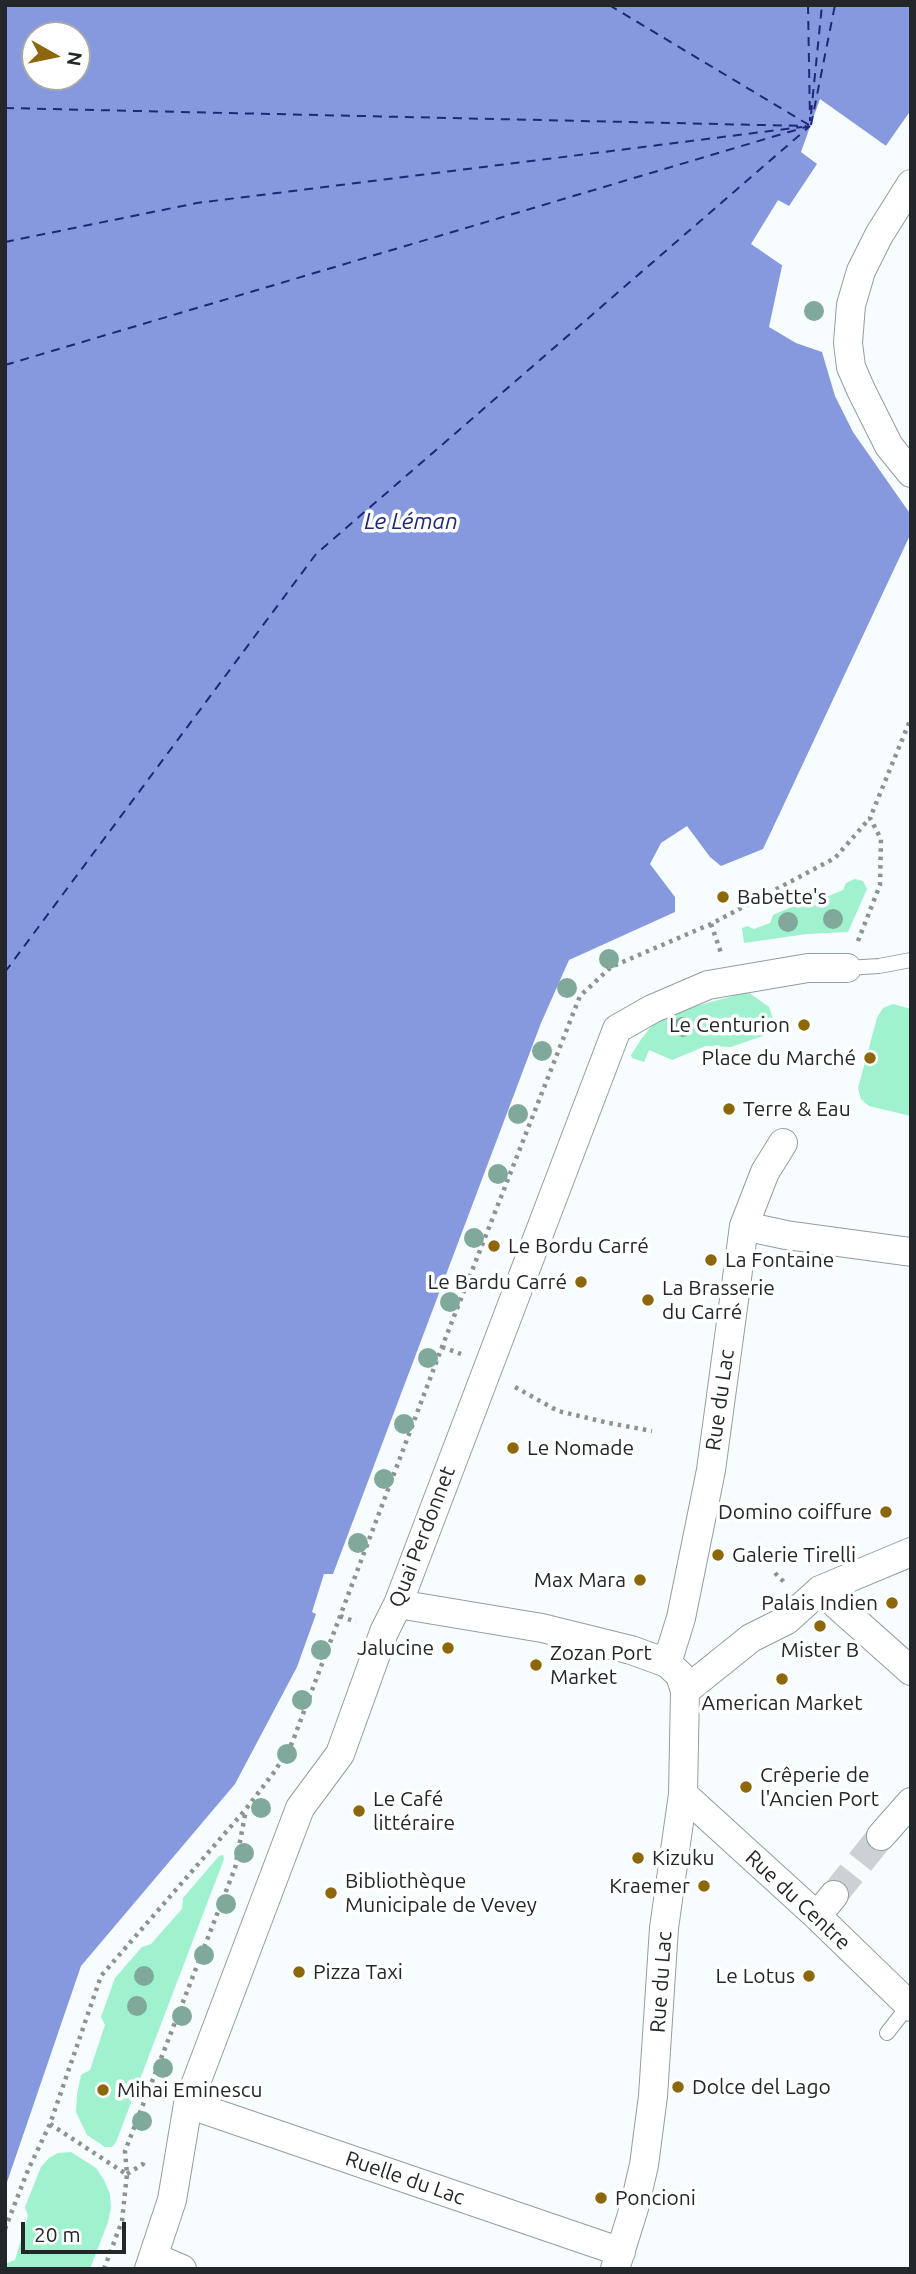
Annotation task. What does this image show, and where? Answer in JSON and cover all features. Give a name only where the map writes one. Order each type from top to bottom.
[{"type":"street","points":[[911,184],[879,235],[861,271],[851,304],[848,343],[851,368],[889,446],[911,473]]},
{"type":"street","name":"Quai Perdonnet","points":[[152,2263],[172,2200],[188,2104],[300,1808],[340,1754],[384,1632],[398,1604],[617,1029],[708,985],[808,968],[847,968]]},
{"type":"street","name":"Rue du Lac","points":[[667,1663],[681,1618],[711,1469],[744,1226],[765,1172],[783,1143]]},
{"type":"street","points":[[744,1226],[786,1236],[911,1252]]},
{"type":"street","points":[[398,1604],[542,1628],[631,1650],[667,1663],[680,1675],[685,1691],[751,1638],[787,1620],[820,1590],[911,1552]]},
{"type":"street","points":[[820,1590],[911,1671]]},
{"type":"street","name":"Rue du Lac","points":[[618,2260],[644,2165],[653,2096],[664,1928],[684,1794],[685,1691]]},
{"type":"street","name":"Rue du Centre","points":[[684,1794],[826,1906],[910,2006]]},
{"type":"street","points":[[881,1836],[911,1802]]},
{"type":"street","name":"Ruelle du Lac","points":[[188,2104],[618,2260]]},
{"type":"street","points":[[152,2263],[182,2269]]},
{"type":"lane","points":[[847,968],[911,960]]},
{"type":"lane","points":[[887,2033],[910,2006]]},
{"type":"path","points":[[847,968],[880,885],[881,839],[870,818],[911,718]]},
{"type":"path","points":[[484,1375],[519,1389],[558,1411],[652,1431]]},
{"type":"path","points":[[5,2229],[28,2170],[50,2124],[101,1976],[246,1809],[235,1868],[125,2151],[127,2174],[122,2221],[104,2269]]},
{"type":"path","points":[[50,2124],[127,2174]]},
{"type":"green space","points":[[855,879],[863,881],[867,889],[848,932],[807,934],[744,943],[742,928],[747,926],[754,929],[770,923],[773,915],[821,894],[829,896],[843,890],[846,883]]},
{"type":"green space","points":[[748,992],[769,1007],[774,1032],[731,1047],[706,1046],[672,1060],[649,1050],[644,1062],[632,1058],[631,1055],[642,1038],[655,1022],[667,1014]]},
{"type":"green space","points":[[893,1004],[911,1009],[911,1116],[869,1106],[861,1099],[858,1088],[877,1018],[883,1008]]},
{"type":"green space","points":[[223,1855],[224,1859],[116,2142],[112,2147],[105,2147],[87,2135],[76,2112],[77,2095],[81,2075],[90,2070],[105,2025],[101,2017],[115,1978],[142,1947],[151,1944],[182,1909],[183,1898],[219,1856]]},
{"type":"green space","points":[[71,2152],[96,2168],[110,2194],[108,2222],[90,2269],[5,2269],[5,2264],[15,2260],[28,2216],[25,2207],[41,2167],[58,2153]]},
{"type":"water","name":"Le Léman","points":[[5,5],[911,5],[911,110],[873,164],[782,266],[769,327],[796,343],[822,352],[835,396],[853,432],[911,515],[911,533],[763,849],[721,866],[710,857],[687,826],[661,843],[650,864],[675,897],[675,912],[569,960],[541,1023],[333,1574],[324,1574],[312,1612],[316,1614],[297,1667],[235,1784],[81,1966],[5,2188]]},
{"type":"pier","points":[[820,99],[889,148],[786,268],[751,244],[778,200],[789,206],[817,164],[801,152]]},
{"type":"ferry route","points":[[609,5],[809,125]]},
{"type":"ferry route","points":[[808,5],[810,121]]},
{"type":"ferry route","points":[[811,114],[822,5]]},
{"type":"ferry route","points":[[811,125],[835,5]]},
{"type":"ferry route","points":[[5,108],[806,126]]},
{"type":"ferry route","points":[[5,365],[809,126]]},
{"type":"ferry route","points":[[5,972],[316,554],[810,126]]},
{"type":"ferry route","points":[[5,242],[197,203],[802,127]]},
{"type":"tunnel","points":[[834,1895],[881,1836]]},
{"type":"place","name":"Babette's","points":[[723,897]]},
{"type":"place","name":"Le Centurion","points":[[804,1025]]},
{"type":"place","name":"Place du Marché","points":[[870,1058]]},
{"type":"place","name":"Terre & Eau","points":[[729,1109]]},
{"type":"place","name":"Le Bordu Carré","points":[[494,1246]]},
{"type":"place","name":"La Fontaine","points":[[711,1260]]},
{"type":"place","name":"Le Bardu Carré","points":[[581,1282]]},
{"type":"place","name":"La Brasserie du Carré","points":[[648,1300]]},
{"type":"place","name":"Le Nomade","points":[[513,1448]]},
{"type":"place","name":"Domino coiffure","points":[[886,1512]]},
{"type":"place","name":"Galerie Tirelli","points":[[718,1555]]},
{"type":"place","name":"Max Mara","points":[[640,1580]]},
{"type":"place","name":"Palais Indien","points":[[892,1603]]},
{"type":"place","name":"Mister B","points":[[820,1626]]},
{"type":"place","name":"Jalucine","points":[[448,1648]]},
{"type":"place","name":"Zozan Port Market","points":[[536,1665]]},
{"type":"place","name":"American Market","points":[[782,1679]]},
{"type":"place","name":"Crêperie de l'Ancien Port","points":[[746,1787]]},
{"type":"place","name":"Le Café littéraire","points":[[359,1811]]},
{"type":"place","name":"Kizuku","points":[[638,1858]]},
{"type":"place","name":"Kraemer","points":[[704,1886]]},
{"type":"place","name":"Bibliothèque Municipale de Vevey","points":[[331,1893]]},
{"type":"place","name":"Pizza Taxi","points":[[299,1972]]},
{"type":"place","name":"Le Lotus","points":[[809,1976]]},
{"type":"place","name":"Dolce del Lago","points":[[678,2087]]},
{"type":"place","name":"Mihai Eminescu","points":[[103,2090]]},
{"type":"place","name":"Poncioni","points":[[601,2198]]}]
